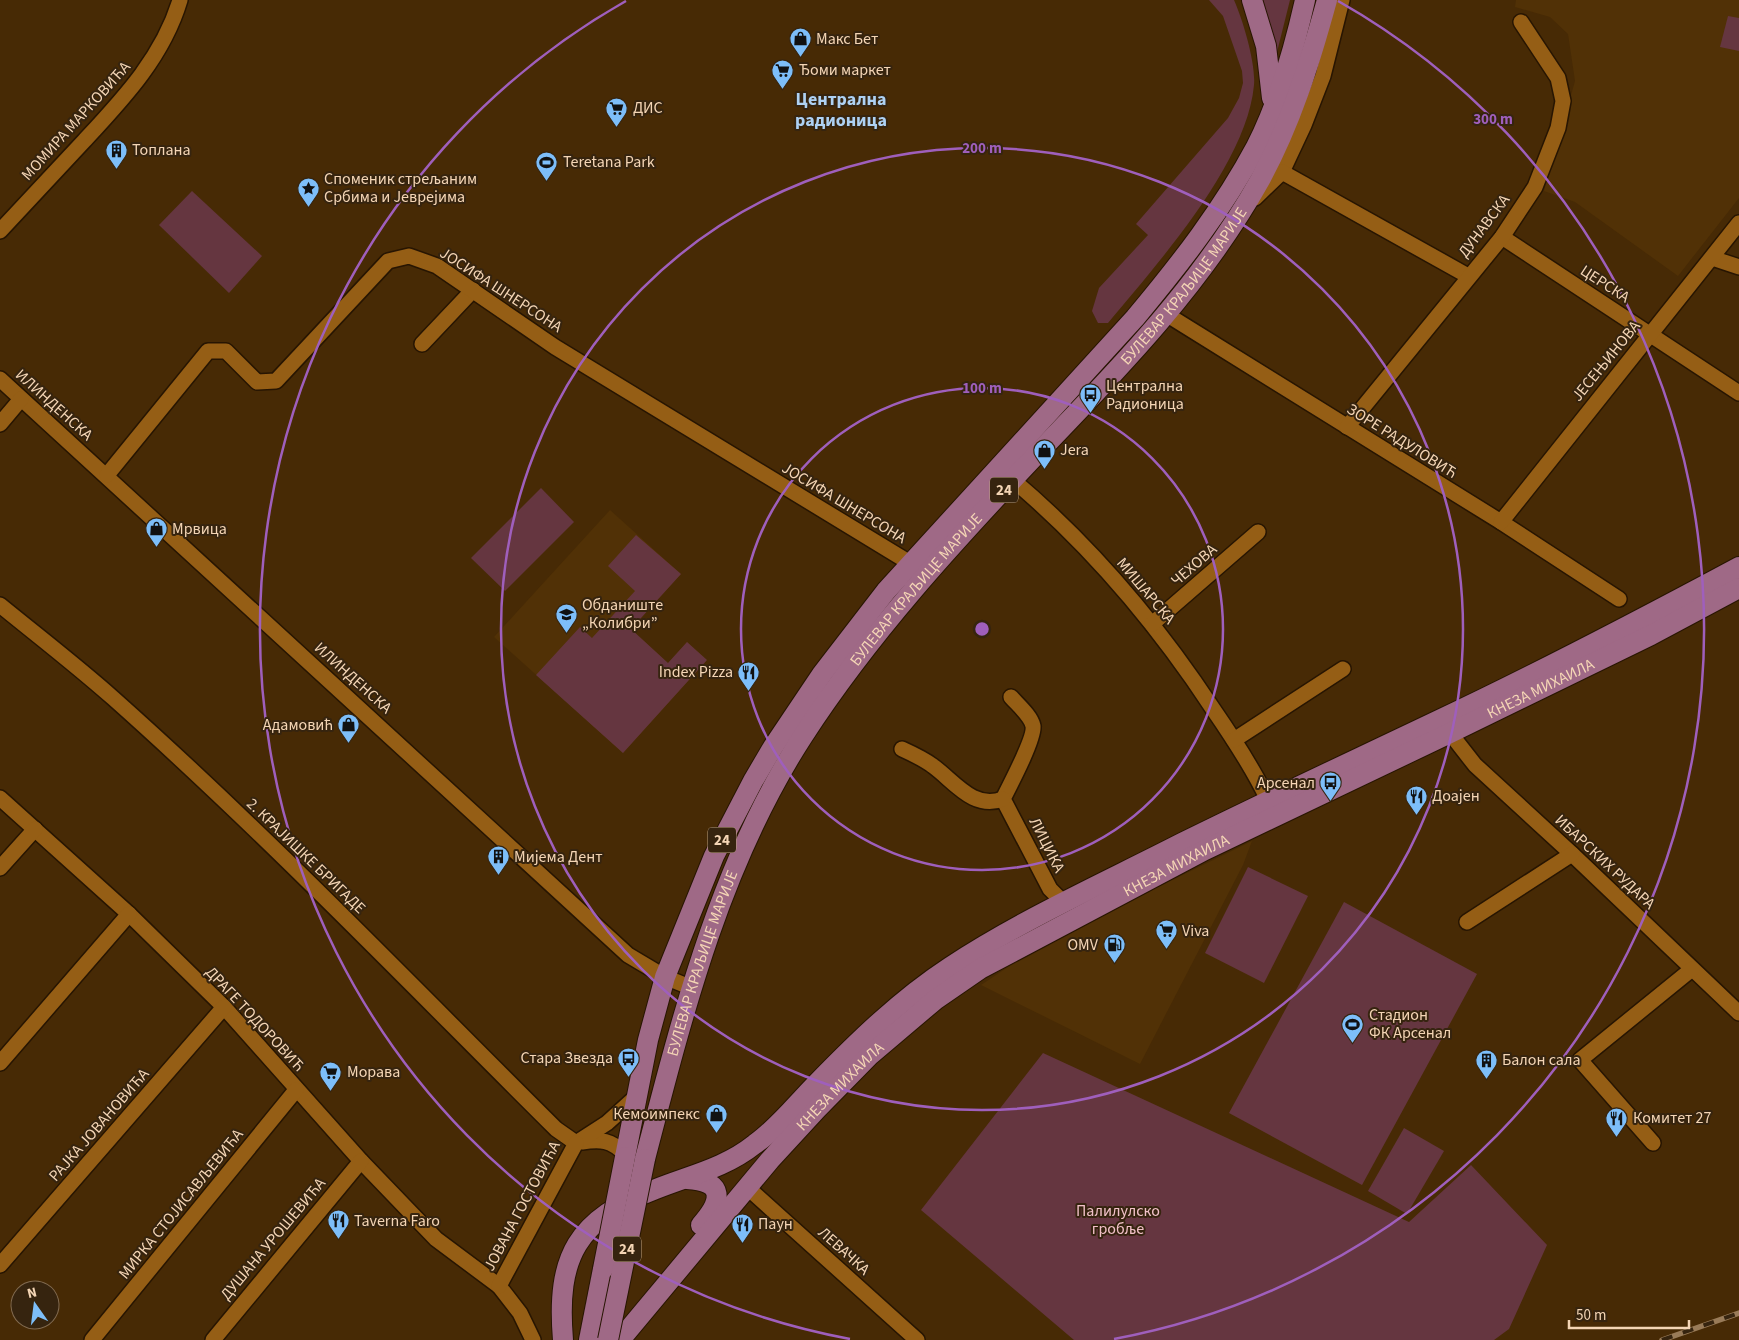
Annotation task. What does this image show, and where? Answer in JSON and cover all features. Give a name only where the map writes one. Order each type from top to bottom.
[{"type":"main road","points":[[1252,0],[1266,46],[1273,107]]},
{"type":"main road","name":"БУЛЕВАР КРАЉИЦЕ МАРИЈЕ","points":[[625,1155],[654,1016],[665,977],[705,877],[753,781],[822,674],[910,563],[1074,387],[1165,282],[1221,208],[1256,146],[1273,107],[1298,29],[1305,0]]},
{"type":"main road","name":"БУЛЕВАР КРАЉИЦЕ МАРИЈЕ","points":[[608,1340],[645,1159],[692,988],[719,906],[743,846],[774,784],[803,736],[885,624],[941,558],[1110,377],[1166,314],[1219,244],[1258,182],[1284,133],[1305,75],[1327,0]]},
{"type":"main road","name":"КНЕЗА МИХАИЛА","points":[[765,1137],[868,1032],[929,982],[998,937],[1268,800],[1440,720],[1643,619],[1739,567]]},
{"type":"main road","name":"КНЕЗА МИХАИЛА","points":[[620,1340],[770,1160],[870,1055],[935,1000],[980,969],[1205,850],[1651,635],[1739,588]]},
{"type":"main road","points":[[748,1188],[746,1177],[748,1167],[761,1151],[765,1137]]},
{"type":"main road","points":[[563,1340],[561,1310],[563,1279],[569,1260],[587,1229],[601,1216],[623,1203],[736,1158],[765,1137]]},
{"type":"main road","name":"24","points":[[589,1340],[625,1155]]},
{"type":"main road","points":[[688,1178],[700,1179],[714,1186],[717,1193],[715,1208],[695,1234],[692,1253]]},
{"type":"street","name":"МОМИРА МАРКОВИЋА","points":[[0,232],[121,101],[152,61],[174,22],[180,0]]},
{"type":"street","points":[[1239,213],[1282,172],[1304,125],[1323,76],[1342,0]]},
{"type":"street","name":"ДУНАВСКА","points":[[1347,428],[1468,276],[1502,237],[1535,187],[1558,128],[1563,101],[1558,78],[1521,22]]},
{"type":"street","points":[[1282,172],[1468,276]]},
{"type":"street","name":"ЈЕСЕЊИНОВА","points":[[1501,522],[1739,223]]},
{"type":"street","name":"ЦЕРСКА","points":[[1502,237],[1739,393]]},
{"type":"street","name":"ЈОСИФА ШНЕРСОНА","points":[[106,475],[208,351],[226,351],[257,382],[276,381],[388,260],[409,256],[437,266],[620,387],[910,563]]},
{"type":"street","points":[[1712,258],[1739,268]]},
{"type":"street","points":[[422,344],[472,290]]},
{"type":"street","name":"ЗОРЕ РАДУЛОВИЋ","points":[[1166,314],[1501,522],[1619,600]]},
{"type":"street","name":"ИЛИНДЕНСКА","points":[[0,379],[628,955],[665,977],[692,988]]},
{"type":"street","points":[[0,424],[21,399]]},
{"type":"street","name":"МИШАРСКА","points":[[1013,480],[1124,588],[1190,674],[1234,740],[1268,800]]},
{"type":"street","name":"ЧЕХОВА","points":[[1152,624],[1258,532]]},
{"type":"street","name":"2. КРАЈИШКЕ БРИГАДЕ","points":[[0,605],[112,697],[204,782],[289,863],[556,1129],[576,1143]]},
{"type":"street","points":[[1234,740],[1343,669]]},
{"type":"street","points":[[902,749],[932,765],[978,801],[994,803],[1003,799],[1016,774],[1033,730],[1030,721],[1011,697]]},
{"type":"street","name":"ИБАРСКИХ РУДАРА","points":[[1450,733],[1475,765],[1572,854],[1739,1013]]},
{"type":"street","name":"ДРАГЕ ТОДОРОВИЋ","points":[[0,798],[129,914],[224,1007],[296,1090],[436,1239],[498,1286],[520,1313],[533,1340]]},
{"type":"street","name":"ЛИЦИКА","points":[[1003,799],[1050,889],[1064,903]]},
{"type":"street","points":[[0,868],[35,828]]},
{"type":"street","points":[[1467,922],[1572,854]]},
{"type":"street","points":[[0,1063],[129,914]]},
{"type":"street","points":[[1653,1143],[1580,1060],[1692,969]]},
{"type":"street","name":"РАЈКА ЈОВАНОВИЋА","points":[[0,1265],[224,1007]]},
{"type":"street","name":"МИРКА СТОЈИСАВЉЕВИЋА","points":[[92,1340],[296,1090]]},
{"type":"street","points":[[576,1143],[607,1123],[639,1094]]},
{"type":"street","points":[[576,1143],[608,1141],[615,1144],[625,1155]]},
{"type":"street","name":"ЈОВАНА ГОСТОВИЋА","points":[[498,1286],[576,1143]]},
{"type":"street","name":"ДУШАНА УРОШЕВИЋА","points":[[212,1340],[361,1161]]},
{"type":"street","name":"ЛЕВАЧКА","points":[[748,1188],[917,1340]]},
{"type":"shaded area","points":[[1516,0],[1739,0],[1739,198],[1678,276],[1575,202],[1544,191],[1575,81],[1568,34],[1550,17],[1515,7]]},
{"type":"shaded area","name":"Обданиште „Колибри”","points":[[610,510],[681,574],[631,629],[668,663],[687,642],[707,660],[623,753],[494,637]]},
{"type":"shaded area","points":[[1252,841],[1243,865],[1140,1064],[981,985],[1008,967],[1156,888]]},
{"type":"green space","points":[[1209,0],[1234,0],[1241,19],[1251,54],[1254,76],[1248,115],[1235,147],[1197,212],[1108,323],[1098,323],[1092,311],[1099,288],[1148,235],[1136,224],[1228,118],[1239,98],[1243,83],[1242,71],[1223,16]]},
{"type":"green space","points":[[1261,0],[1290,0],[1276,56],[1270,23]]},
{"type":"green space","points":[[1728,16],[1739,18],[1739,51],[1720,47]]},
{"type":"green space","points":[[192,191],[262,256],[229,293],[159,225]]},
{"type":"green space","points":[[541,488],[574,522],[505,591],[471,558]]},
{"type":"green space","points":[[636,535],[681,574],[631,629],[668,663],[687,642],[707,660],[623,753],[536,675],[580,627],[592,638],[635,591],[608,566]]},
{"type":"green space","points":[[1248,867],[1308,896],[1264,983],[1205,953]]},
{"type":"green space","name":"Стадион ФК Арсенал","points":[[1344,902],[1477,974],[1362,1185],[1229,1113]]},
{"type":"green space","name":"Палилулско гробље","points":[[1043,1053],[1409,1222],[1471,1165],[1547,1245],[1509,1329],[1494,1340],[1074,1340],[921,1210]]},
{"type":"green space","points":[[1404,1128],[1444,1151],[1407,1214],[1368,1191]]},
{"type":"railway","points":[[1662,1340],[1739,1313]]},
{"type":"place","name":"Макс Бет","points":[[800,58]]},
{"type":"place","name":"Ђоми маркет","points":[[783,89]]},
{"type":"place","name":"ДИС","points":[[617,127]]},
{"type":"place","name":"Топлана","points":[[116,169]]},
{"type":"place","name":"Teretana Park","points":[[547,181]]},
{"type":"place","name":"Споменик стрељаним Србима и Јеврејима","points":[[308,207]]},
{"type":"place","name":"Централна Радионица","points":[[1090,414]]},
{"type":"place","name":"Jera","points":[[1044,469]]},
{"type":"place","name":"Мрвица","points":[[156,548]]},
{"type":"place","name":"Обданиште „Колибри”","points":[[566,633]]},
{"type":"place","name":"Index Pizza","points":[[749,691]]},
{"type":"place","name":"Адамовић","points":[[349,744]]},
{"type":"place","name":"Арсенал","points":[[1331,802]]},
{"type":"place","name":"Доајен","points":[[1416,815]]},
{"type":"place","name":"Мијема Дент","points":[[498,876]]},
{"type":"place","name":"Viva","points":[[1166,950]]},
{"type":"place","name":"OMV","points":[[1114,964]]},
{"type":"place","name":"Стадион ФК Арсенал","points":[[1353,1043]]},
{"type":"place","name":"Стара Звезда","points":[[629,1077]]},
{"type":"place","name":"Балон сала","points":[[1486,1079]]},
{"type":"place","name":"Морава","points":[[331,1091]]},
{"type":"place","name":"Кемоимпекс","points":[[716,1133]]},
{"type":"place","name":"Комитет 27","points":[[1617,1137]]},
{"type":"place","name":"Taverna Faro","points":[[338,1240]]},
{"type":"place","name":"Паун","points":[[742,1243]]},
{"type":"district","name":"Централна радионица","points":[[841,109]]}]
